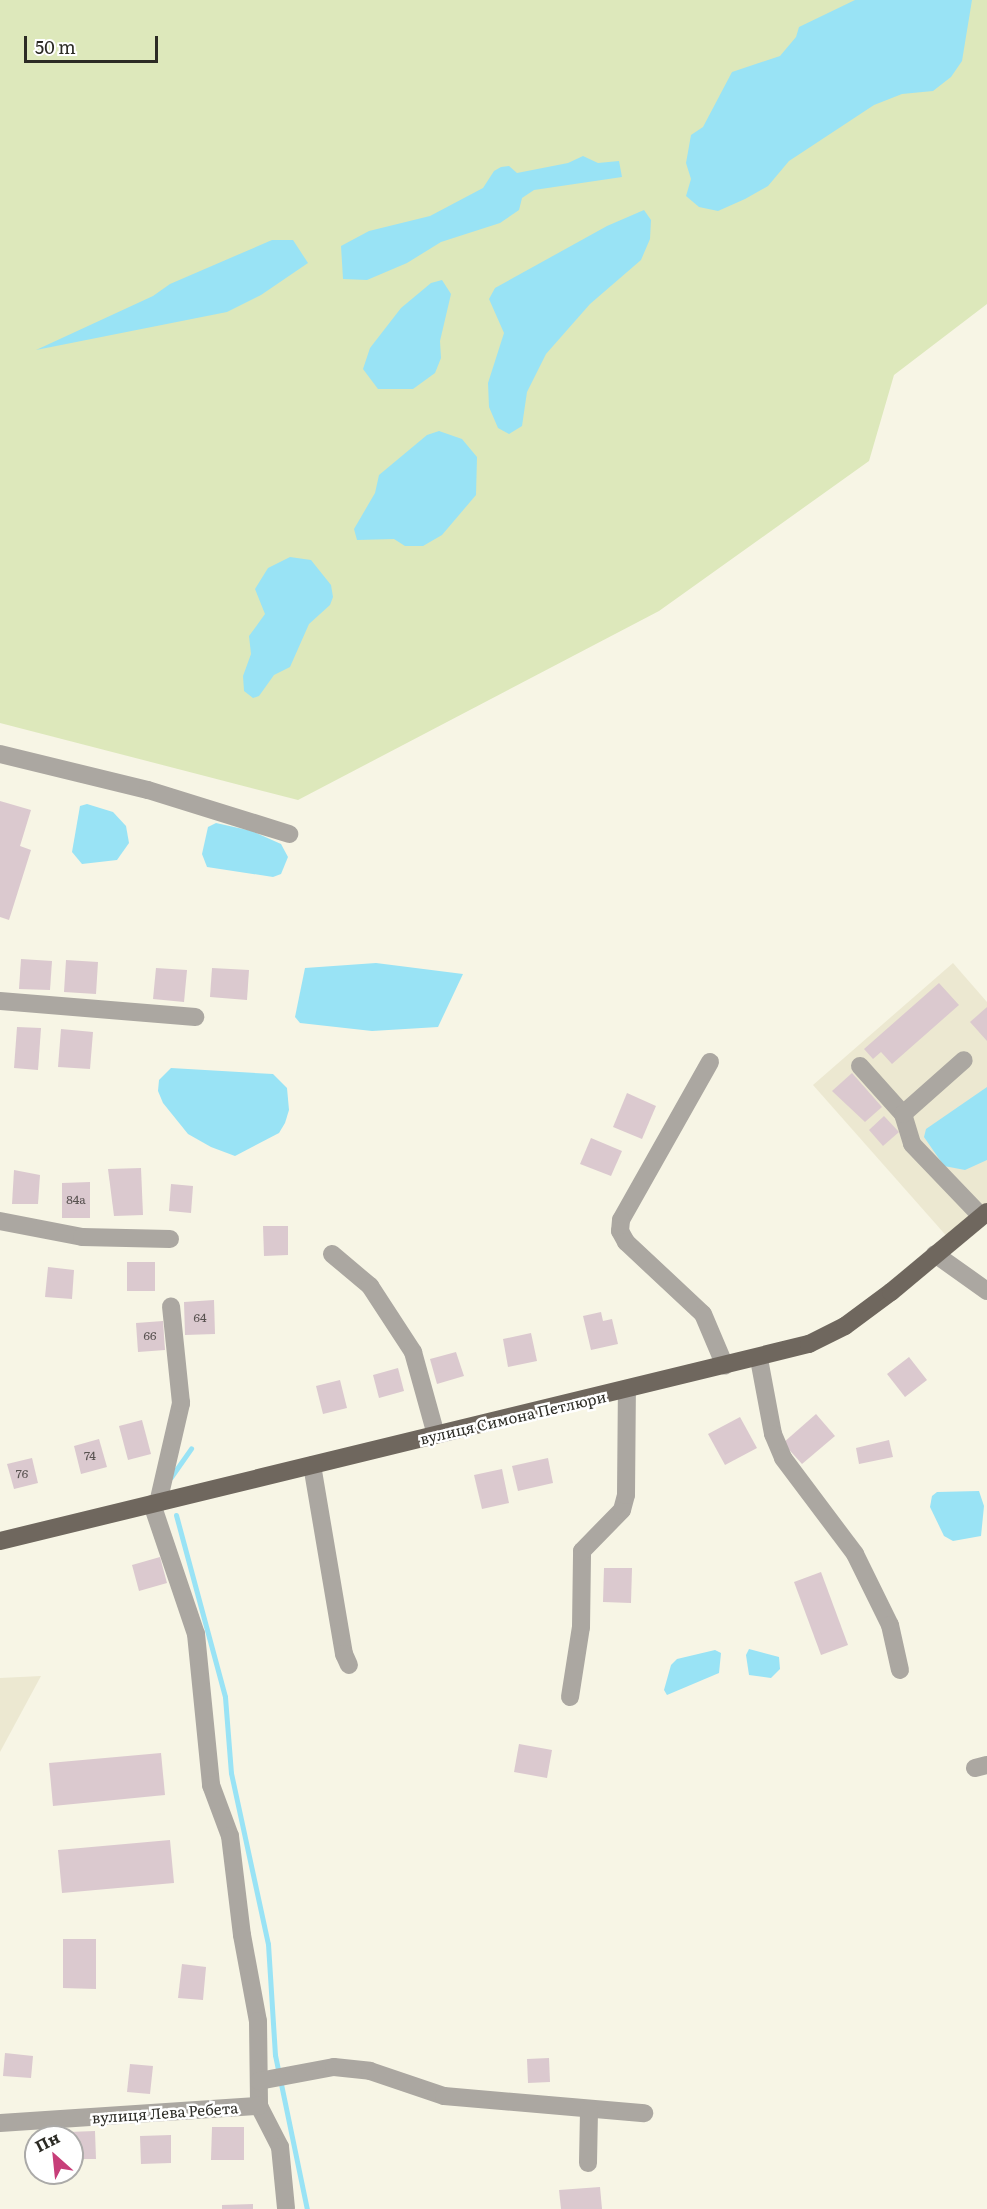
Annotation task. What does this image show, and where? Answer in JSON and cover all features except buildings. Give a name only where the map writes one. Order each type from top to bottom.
[{"type":"main road","name":"вулиця Симона Петлюри","points":[[0,1541],[759,1359],[809,1344],[845,1326],[984,1214]]},
{"type":"street","points":[[0,754],[147,790],[289,834]]},
{"type":"street","points":[[0,1001],[195,1017]]},
{"type":"street","points":[[903,1114],[964,1060]]},
{"type":"street","points":[[710,1062],[621,1220],[620,1231],[703,1314],[725,1366]]},
{"type":"street","points":[[860,1066],[903,1114],[912,1144],[984,1214]]},
{"type":"street","points":[[0,1221],[82,1237],[170,1239]]},
{"type":"street","points":[[332,1254],[370,1286],[413,1352],[436,1435]]},
{"type":"street","points":[[935,1254],[987,1291]]},
{"type":"street","points":[[171,1307],[181,1403],[155,1504],[196,1635],[211,1785],[230,1836],[242,1935],[258,2021],[264,2080],[259,2106],[280,2147],[286,2208]]},
{"type":"street","points":[[759,1359],[772,1434],[783,1458],[855,1554],[890,1625],[900,1670]]},
{"type":"street","points":[[570,1697],[581,1627],[582,1551],[622,1510],[626,1495],[627,1390]]},
{"type":"street","points":[[312,1465],[344,1654],[349,1665]]},
{"type":"street","points":[[264,2080],[334,2067],[370,2071],[444,2096],[644,2113]]},
{"type":"street","name":"вулиця Лева Ребета","points":[[0,2123],[259,2106]]},
{"type":"street","points":[[588,2163],[589,2109]]},
{"type":"shaded area","points":[[953,963],[987,1002],[987,1208],[950,1240],[813,1085]]},
{"type":"shaded area","points":[[41,1676],[0,1752],[0,1678]]},
{"type":"green space","points":[[0,0],[987,0],[987,304],[894,375],[869,461],[659,611],[298,800],[0,723]]},
{"type":"water","points":[[855,0],[972,0],[962,61],[951,77],[933,91],[902,94],[874,105],[789,161],[768,186],[745,199],[718,211],[699,207],[686,196],[691,179],[686,163],[691,135],[703,127],[732,72],[780,56],[796,37],[799,27]]},
{"type":"water","points":[[583,156],[598,163],[619,161],[622,177],[534,190],[522,198],[519,210],[500,223],[441,242],[407,263],[367,280],[343,279],[341,246],[369,231],[430,216],[483,188],[494,171],[501,167],[509,166],[517,173],[568,163]]},
{"type":"water","points":[[644,210],[651,220],[650,239],[641,260],[590,304],[546,354],[527,392],[522,426],[509,434],[498,428],[489,407],[488,383],[504,333],[489,299],[495,288],[607,226]]},
{"type":"water","points":[[272,240],[293,240],[308,263],[261,295],[227,312],[36,350],[153,296],[170,284]]},
{"type":"water","points":[[442,280],[451,294],[440,341],[441,358],[435,373],[413,389],[378,389],[363,369],[370,348],[401,308],[431,283]]},
{"type":"water","points":[[439,431],[462,439],[477,457],[476,495],[442,535],[423,546],[405,546],[394,539],[357,540],[354,529],[375,493],[379,475],[427,435]]},
{"type":"water","points":[[290,557],[311,560],[331,585],[333,597],[330,605],[309,624],[290,667],[274,675],[259,696],[253,698],[244,691],[243,676],[251,654],[249,636],[265,614],[255,589],[268,568]]},
{"type":"water","points":[[87,804],[113,812],[126,826],[129,843],[117,860],[82,864],[72,852],[80,806]]},
{"type":"water","points":[[216,823],[252,831],[281,844],[288,857],[281,874],[273,877],[207,867],[202,854],[208,827]]},
{"type":"water","points":[[376,963],[463,974],[438,1027],[372,1031],[300,1023],[295,1017],[305,968]]},
{"type":"water","points":[[171,1068],[273,1074],[287,1088],[289,1110],[285,1123],[279,1133],[235,1156],[211,1147],[188,1134],[163,1103],[158,1091],[159,1080]]},
{"type":"water","points":[[987,1087],[987,1160],[965,1170],[944,1166],[924,1137],[926,1129]]},
{"type":"water","points":[[979,1491],[984,1506],[981,1536],[953,1541],[944,1536],[930,1507],[932,1496],[937,1492]]},
{"type":"water","points":[[749,1649],[779,1657],[780,1669],[771,1678],[749,1675],[746,1655]]},
{"type":"water","points":[[715,1650],[721,1653],[719,1673],[667,1695],[664,1690],[671,1665],[677,1659]]},
{"type":"waterway","points":[[171,1477],[191,1448]]},
{"type":"waterway","points":[[176,1515],[225,1697],[231,1773],[268,1944],[275,2055],[307,2209]]}]
